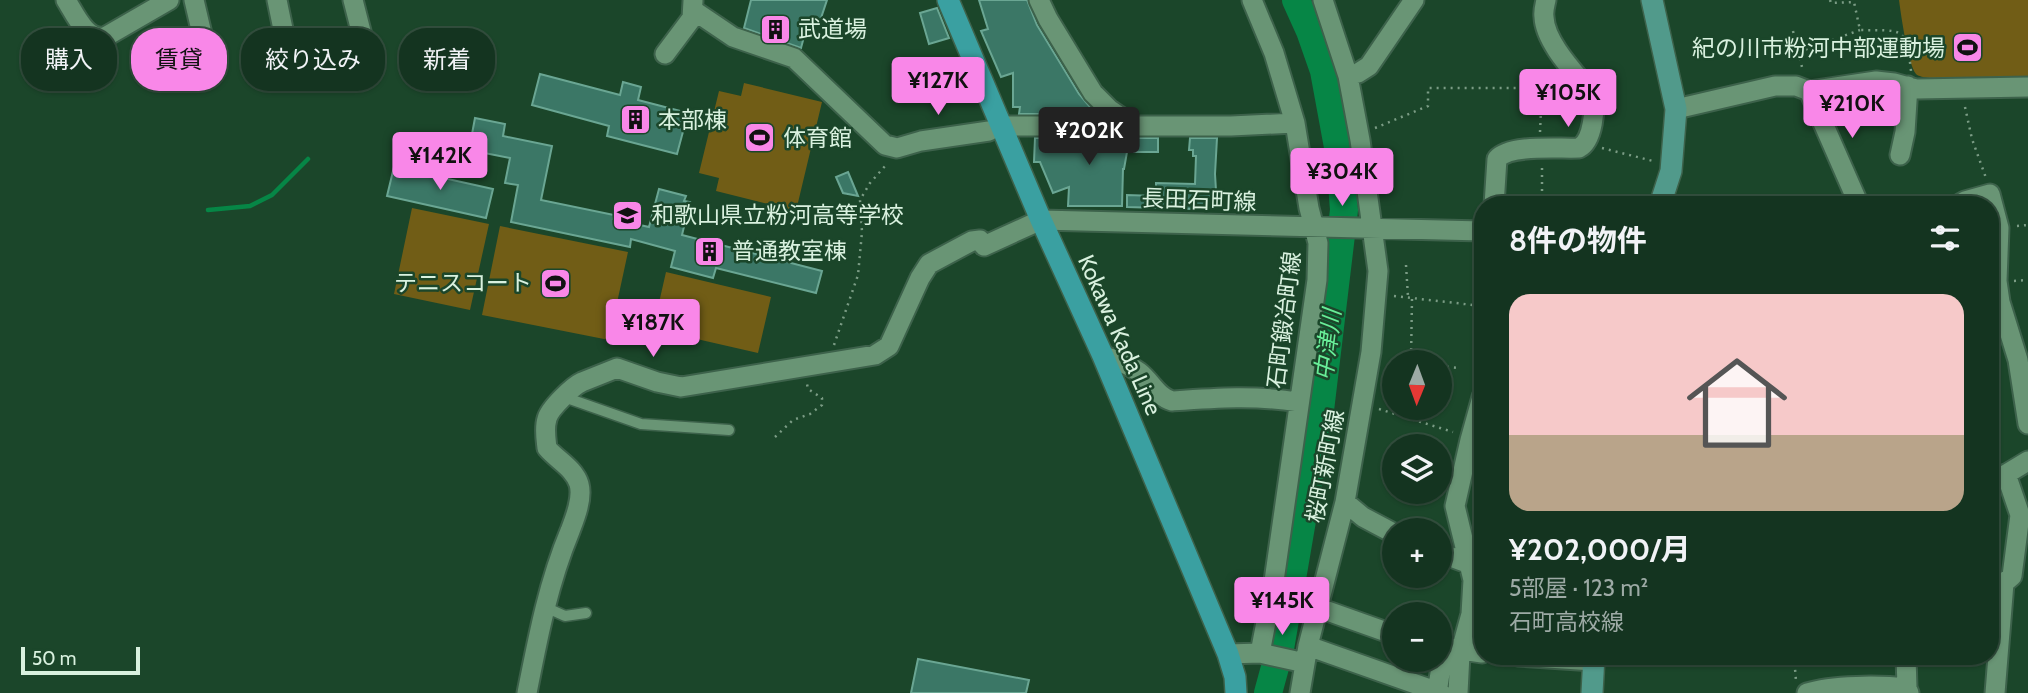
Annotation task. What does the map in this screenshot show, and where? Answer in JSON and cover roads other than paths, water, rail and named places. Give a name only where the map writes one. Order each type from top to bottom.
[{"type":"main road","name":"Kokawa Kada Line","points":[[948,0],[995,129],[1041,220],[1103,356],[1228,654],[1235,677],[1236,693]]},
{"type":"main road","points":[[1652,0],[1676,109],[1672,166],[1663,196]]},
{"type":"main road","points":[[1592,693],[1594,665]]},
{"type":"street","points":[[66,0],[90,35],[97,39],[106,37],[168,0]]},
{"type":"street","points":[[194,0],[201,28]]},
{"type":"street","points":[[277,0],[284,34],[331,53],[345,55],[354,54],[364,43],[352,0]]},
{"type":"street","points":[[1039,0],[1093,93],[1109,109],[1134,126]]},
{"type":"street","name":"石町鍛冶町線","points":[[1252,0],[1274,53],[1295,123],[1309,208],[1319,228],[1317,280],[1260,653]]},
{"type":"street","name":"桜町新町線","points":[[1300,693],[1303,656],[1319,608],[1345,502],[1371,352],[1378,271],[1366,228],[1359,135],[1348,76],[1323,0]]},
{"type":"street","points":[[1348,76],[1369,66],[1414,0]]},
{"type":"street","points":[[1495,196],[1497,159],[1501,154],[1508,151],[1579,148],[1585,144],[1594,117],[1594,102],[1587,88],[1559,52],[1545,26],[1543,15],[1546,0]]},
{"type":"street","points":[[693,5],[733,37],[794,58],[885,145],[900,147],[995,129],[1295,123]]},
{"type":"street","points":[[665,54],[692,18],[693,5]]},
{"type":"street","points":[[1676,109],[1775,86],[1796,86],[1809,91],[1876,81],[1910,87],[2028,87]]},
{"type":"street","points":[[1900,155],[1910,87]]},
{"type":"street","points":[[1809,91],[1855,196]]},
{"type":"street","points":[[529,692],[545,607],[557,562],[572,527],[579,496],[579,486],[571,471],[547,448],[547,418],[577,384],[617,368],[681,387],[875,355],[888,346],[929,264],[972,241],[980,240],[984,246],[1041,220]]},
{"type":"street","name":"長田石町線","points":[[1041,220],[1474,231]]},
{"type":"street","points":[[1999,295],[2018,360],[2028,424]]},
{"type":"street","points":[[1103,356],[1117,360],[1138,372],[1163,398],[1172,401],[1244,396],[1298,402]]},
{"type":"street","points":[[1452,647],[1471,614],[1473,597],[1470,564],[1455,506],[1474,423]]},
{"type":"street","points":[[1999,478],[2028,461]]},
{"type":"street","points":[[1999,481],[2020,514],[2012,576],[2004,583],[1999,644]]},
{"type":"street","points":[[1345,502],[1363,517],[1382,527]]},
{"type":"street","points":[[1452,557],[1470,564]]},
{"type":"street","points":[[1319,608],[1382,630]]},
{"type":"street","points":[[1452,649],[1474,652]]},
{"type":"street","points":[[1228,654],[1303,656],[1439,693],[1445,672]]},
{"type":"street","points":[[1452,655],[1458,693]]},
{"type":"street","points":[[1802,687],[1893,687],[1908,691],[1907,665]]},
{"type":"street","points":[[1995,693],[1997,665]]},
{"type":"lane","points":[[564,397],[642,424],[729,430]]},
{"type":"lane","points":[[545,607],[565,616],[586,613]]},
{"type":"waterway","name":"中津川","points":[[1268,693],[1280,649],[1318,427],[1344,210],[1340,158],[1324,71],[1296,0]]},
{"type":"waterway","points":[[208,210],[250,206],[272,195],[308,159]]},
{"type":"place","name":"武道場","points":[[775,29]]},
{"type":"place","name":"紀の川市粉河中部運動場","points":[[1968,48]]},
{"type":"place","name":"本部棟","points":[[635,120]]},
{"type":"place","name":"体育館","points":[[760,138]]},
{"type":"place","name":"和歌山県立粉河高等学校","points":[[628,215]]},
{"type":"place","name":"普通教室棟","points":[[709,251]]},
{"type":"place","name":"テニスコート","points":[[555,283]]}]
